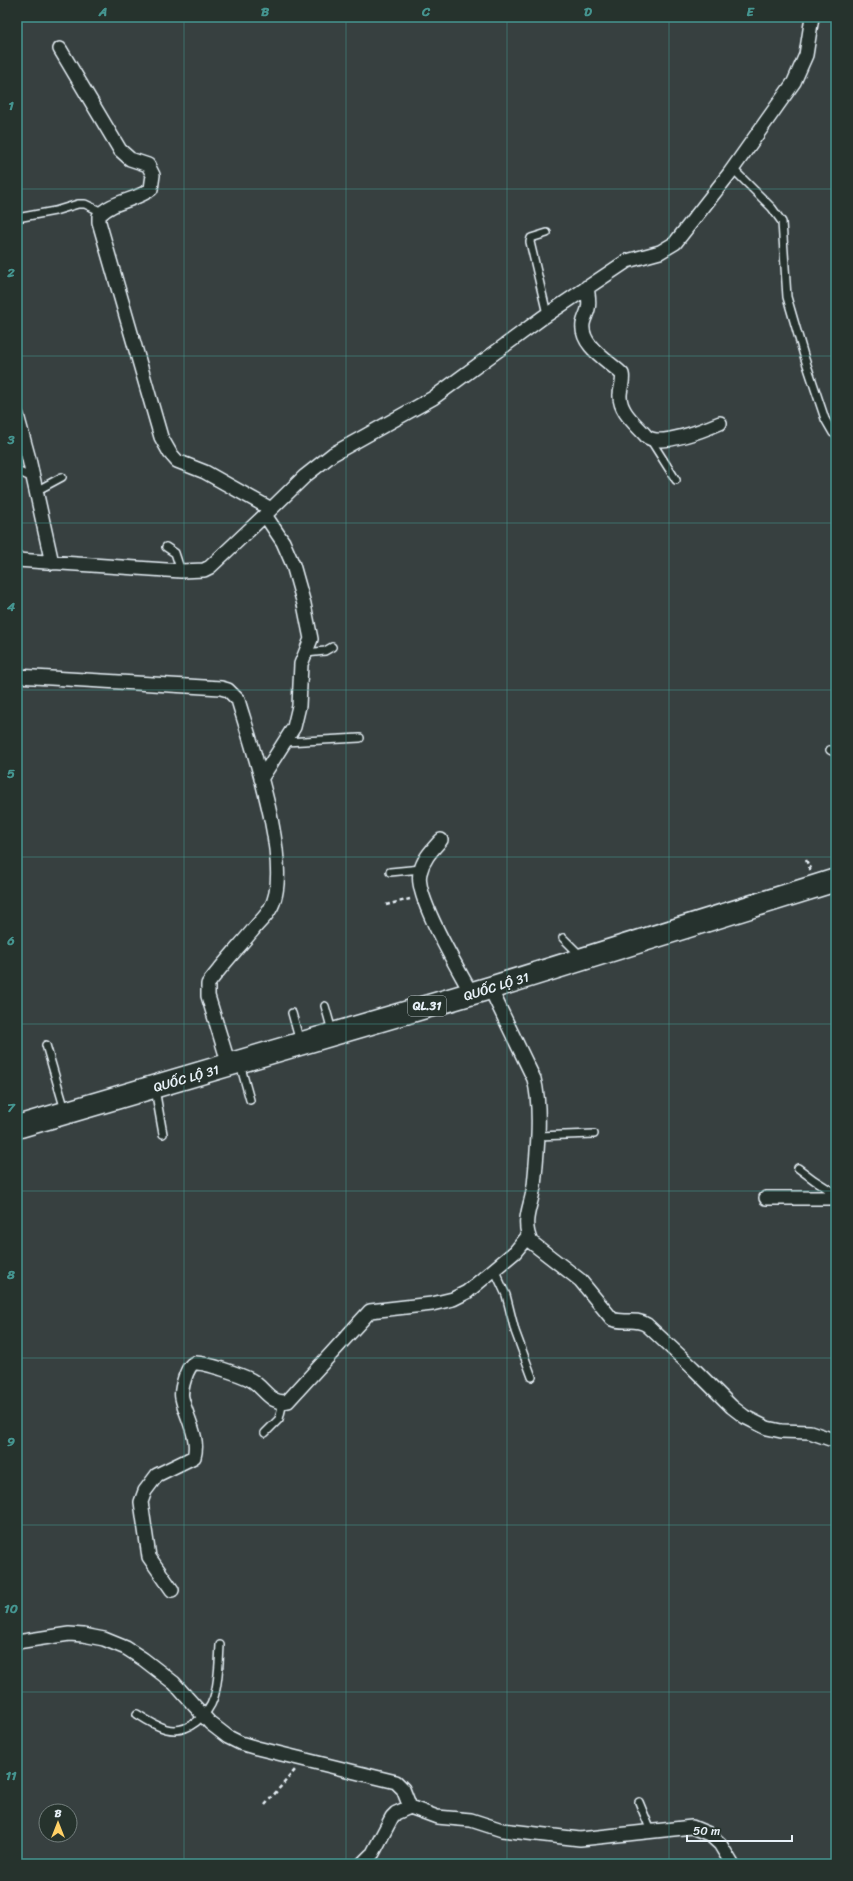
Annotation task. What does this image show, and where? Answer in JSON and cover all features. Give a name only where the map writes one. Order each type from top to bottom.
[{"type":"highway","name":"QUỐC LỘ 31","points":[[17,1127],[155,1087],[300,1042],[481,990],[836,880]]},
{"type":"street","points":[[17,560],[181,571],[204,570],[210,567],[305,476],[324,460],[348,444],[433,398],[547,314],[627,261],[660,252],[675,243],[733,169],[794,82],[806,55],[812,17]]},
{"type":"street","points":[[60,49],[120,150],[130,159],[148,165],[153,175],[151,189],[145,194],[106,209],[99,216],[101,231],[128,317],[148,393],[162,437],[170,453],[177,461],[204,472],[268,512],[293,565],[304,604],[310,639],[300,671],[297,718],[261,779]]},
{"type":"street","points":[[587,287],[589,301],[583,322],[582,329],[584,336],[599,356],[622,374],[623,377],[620,395],[623,409],[650,439],[657,440],[688,435],[720,423]]},
{"type":"street","points":[[17,415],[52,563]]},
{"type":"street","points":[[17,676],[221,688],[228,690],[238,700],[267,798],[278,877],[276,892],[270,909],[208,984],[207,990],[234,1063]]},
{"type":"street","points":[[441,840],[427,855],[419,874],[423,896],[433,920],[481,990],[534,1079],[539,1106],[534,1186],[526,1220],[528,1236],[531,1242],[580,1280],[612,1319],[618,1322],[641,1321],[647,1325],[694,1368],[732,1407],[745,1417],[767,1428],[781,1431],[810,1432],[836,1441]]},
{"type":"street","points":[[766,1198],[836,1198]]},
{"type":"street","points":[[172,1590],[149,1557],[141,1502],[145,1491],[157,1475],[194,1457],[196,1445],[181,1397],[188,1370],[191,1365],[200,1364],[239,1374],[258,1385],[270,1398],[283,1402],[288,1400],[297,1392],[370,1311],[432,1304],[453,1299],[467,1292],[515,1252],[528,1236]]},
{"type":"street","points":[[17,1642],[69,1634],[104,1639],[126,1648],[174,1683],[218,1730],[240,1743],[396,1782],[403,1789],[410,1806],[437,1818],[471,1820],[502,1830],[580,1839],[680,1827],[699,1829],[709,1834],[720,1844],[732,1864]]},
{"type":"street","points":[[362,1864],[373,1853],[392,1817],[396,1813],[410,1806]]},
{"type":"lane","points":[[733,169],[772,208],[782,222],[787,296],[825,419],[833,433]]},
{"type":"lane","points":[[17,218],[55,211],[78,204],[85,204],[102,212]]},
{"type":"lane","points":[[547,233],[531,238],[530,242],[547,314]]},
{"type":"lane","points":[[650,439],[676,480]]},
{"type":"lane","points":[[17,471],[33,478]]},
{"type":"lane","points":[[36,491],[62,477]]},
{"type":"lane","points":[[166,547],[175,552],[181,571]]},
{"type":"lane","points":[[306,653],[325,651],[332,647]]},
{"type":"lane","points":[[284,742],[360,738]]},
{"type":"lane","points":[[390,872],[421,869]]},
{"type":"lane","points":[[562,938],[584,958]]},
{"type":"lane","points":[[325,1006],[332,1033]]},
{"type":"lane","points":[[292,1013],[300,1042]]},
{"type":"lane","points":[[46,1045],[66,1112]]},
{"type":"lane","points":[[234,1063],[250,1100]]},
{"type":"lane","points":[[155,1087],[163,1134]]},
{"type":"lane","points":[[537,1136],[594,1134]]},
{"type":"lane","points":[[798,1168],[836,1194]]},
{"type":"lane","points":[[494,1269],[506,1295],[515,1331],[532,1377]]},
{"type":"lane","points":[[265,1433],[279,1419],[283,1402]]},
{"type":"lane","points":[[137,1714],[160,1728],[168,1730],[188,1728],[204,1716],[214,1698],[217,1683],[220,1645]]},
{"type":"lane","points":[[639,1802],[651,1831]]},
{"type":"path","points":[[386,905],[423,896]]},
{"type":"path","points":[[266,1805],[305,1759]]}]
